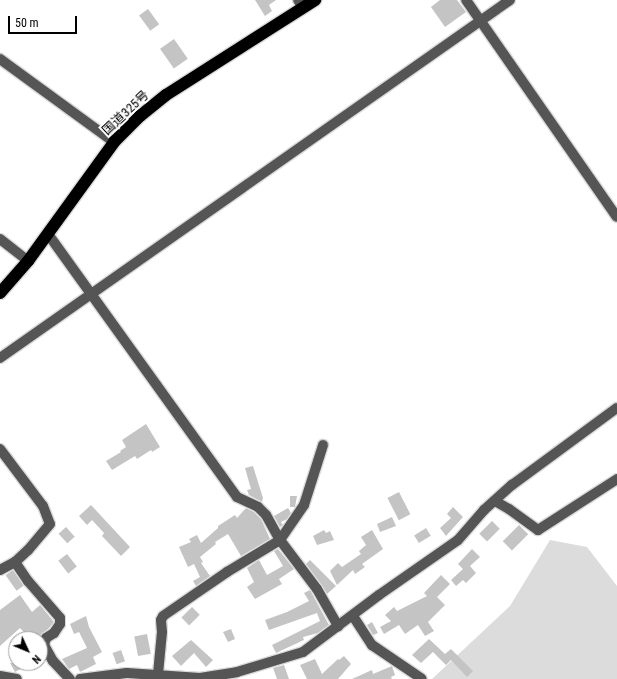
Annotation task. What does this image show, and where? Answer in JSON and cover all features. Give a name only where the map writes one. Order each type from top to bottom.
[{"type":"highway","name":"国道325号","points":[[0,293],[28,261],[114,142],[140,116],[166,95],[300,4],[316,0]]},
{"type":"street","points":[[466,0],[617,217]]},
{"type":"street","points":[[0,358],[510,0]]},
{"type":"street","points":[[0,59],[114,142]]},
{"type":"street","points":[[48,234],[237,497],[258,507],[266,515],[280,540],[317,589],[338,626]]},
{"type":"street","points":[[0,239],[28,261]]},
{"type":"street","points":[[80,679],[127,672],[158,674],[180,678],[239,676],[303,652],[379,595],[458,540],[484,510],[512,484],[617,408]]},
{"type":"street","points":[[158,674],[162,616],[227,572],[280,540],[304,505],[323,445]]},
{"type":"street","points":[[0,449],[43,506],[50,524],[28,550],[15,562],[0,570]]},
{"type":"street","points":[[495,501],[538,530],[617,479]]},
{"type":"street","points":[[15,562],[28,581],[60,618],[60,624],[54,633],[46,638],[44,645],[53,661],[70,679]]},
{"type":"street","points":[[353,616],[372,646],[422,679]]},
{"type":"street","points":[[0,676],[17,679]]},
{"type":"shaded area","points":[[550,540],[587,547],[617,586],[617,679],[432,679],[510,606]]},
{"type":"building","points":[[255,0],[276,0],[269,5],[272,11],[265,16]]},
{"type":"building","points":[[440,0],[457,0],[466,12],[445,27],[431,7]]},
{"type":"building","points":[[148,9],[159,24],[150,31],[139,15]]},
{"type":"building","points":[[174,39],[188,59],[174,68],[160,49]]},
{"type":"building","points":[[146,424],[160,447],[152,452],[151,450],[137,459],[135,456],[112,470],[106,461],[121,452],[120,451],[126,447],[122,440]]},
{"type":"building","points":[[253,466],[263,498],[262,502],[249,495],[247,490],[251,489],[245,468]]},
{"type":"building","points":[[399,492],[410,514],[399,520],[387,498]]},
{"type":"building","points":[[290,496],[297,496],[295,507],[290,507]]},
{"type":"building","points":[[91,505],[130,547],[121,556],[102,536],[104,533],[92,520],[87,525],[79,516]]},
{"type":"building","points":[[453,507],[463,517],[446,536],[440,528],[451,518],[447,514]]},
{"type":"building","points":[[246,508],[254,512],[261,519],[270,539],[241,556],[228,534],[215,542],[216,544],[200,557],[203,562],[201,563],[210,576],[196,586],[193,581],[200,577],[194,564],[188,567],[179,547],[191,542],[189,539],[197,535],[201,543],[218,528],[218,526],[235,515],[237,518]]},
{"type":"building","points":[[288,508],[291,513],[287,519],[281,522],[283,525],[280,527],[274,516]]},
{"type":"building","points":[[392,517],[396,526],[380,532],[377,524]]},
{"type":"building","points":[[492,521],[500,529],[487,542],[479,534]]},
{"type":"building","points":[[519,525],[528,534],[512,550],[503,541]]},
{"type":"building","points":[[66,527],[75,537],[67,543],[59,534]]},
{"type":"building","points":[[426,528],[431,536],[419,543],[414,535]]},
{"type":"building","points":[[324,530],[326,533],[330,531],[334,540],[317,545],[313,536]]},
{"type":"building","points":[[372,530],[383,549],[362,564],[365,567],[355,574],[353,570],[337,585],[330,571],[338,563],[342,567],[361,554],[359,551],[366,545],[361,537]]},
{"type":"building","points":[[278,549],[294,569],[279,579],[282,584],[255,599],[247,587],[254,582],[247,568],[259,560],[267,575],[283,566],[274,551]]},
{"type":"building","points":[[472,549],[480,557],[470,566],[476,573],[466,583],[463,580],[456,586],[451,580],[463,569],[458,564]]},
{"type":"building","points":[[67,554],[77,567],[68,573],[58,561]]},
{"type":"building","points":[[310,560],[336,586],[327,594],[306,564]]},
{"type":"building","points":[[13,570],[24,586],[17,591],[6,575]]},
{"type":"building","points":[[441,575],[450,584],[437,597],[445,605],[428,622],[434,631],[425,636],[418,625],[405,634],[399,625],[384,634],[380,627],[391,621],[385,615],[394,607],[397,611],[427,596],[424,593]]},
{"type":"building","points":[[310,590],[329,625],[318,633],[303,637],[304,640],[276,653],[272,645],[320,621],[317,613],[269,630],[265,620],[287,612],[309,601],[304,593]]},
{"type":"building","points":[[20,595],[32,612],[40,605],[54,622],[45,631],[23,631],[20,628],[17,631],[8,631],[8,639],[0,646],[0,610]]},
{"type":"building","points":[[192,607],[200,615],[189,625],[181,618]]},
{"type":"building","points":[[86,616],[89,627],[102,652],[93,657],[96,664],[80,672],[77,665],[69,669],[62,659],[87,648],[79,632],[74,634],[70,624]]},
{"type":"building","points":[[372,622],[378,633],[373,635],[367,625]]},
{"type":"building","points":[[231,629],[235,639],[228,642],[223,632]]},
{"type":"building","points":[[147,634],[151,654],[138,656],[134,636]]},
{"type":"building","points":[[429,639],[445,654],[451,649],[473,671],[467,677],[451,660],[446,665],[433,652],[421,663],[412,655]]},
{"type":"building","points":[[191,640],[213,660],[206,667],[194,653],[181,666],[172,656]]},
{"type":"building","points":[[121,650],[125,661],[117,664],[113,653]]},
{"type":"building","points":[[344,656],[351,664],[338,679],[307,679],[300,665],[315,659],[322,674],[338,659],[339,660]]},
{"type":"building","points":[[284,665],[289,679],[277,679],[273,668]]},
{"type":"building","points":[[392,666],[395,675],[391,677],[392,679],[352,679],[372,670],[373,674]]}]
